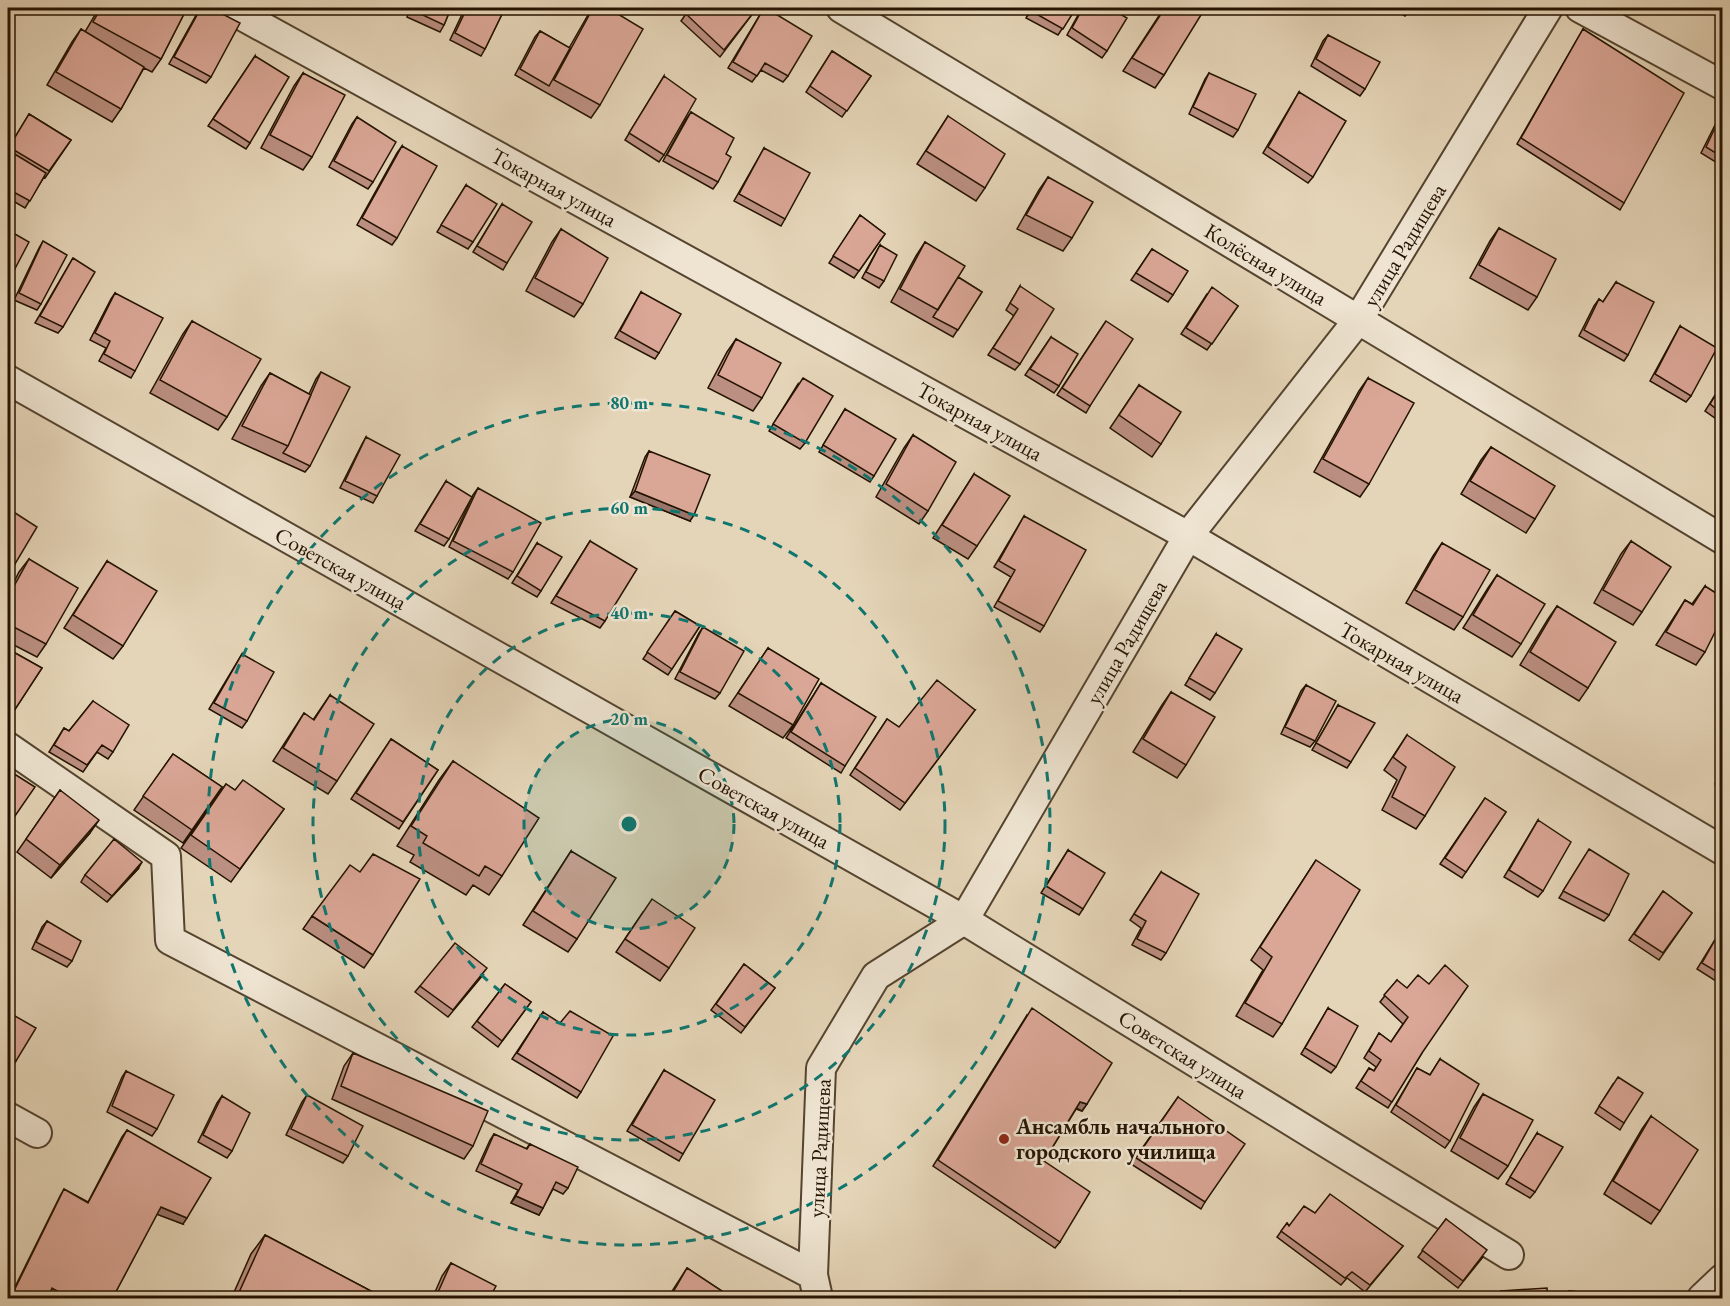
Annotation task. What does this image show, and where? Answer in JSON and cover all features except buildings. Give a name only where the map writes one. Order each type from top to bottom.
[{"type":"street","name":"Токарная улица","points":[[228,8],[1188,536],[1722,850]]},
{"type":"street","name":"Колёсная улица","points":[[841,8],[1722,539]]},
{"type":"street","name":"улица Радищева","points":[[815,1287],[821,1068],[876,976],[964,920],[1188,536],[1358,320],[1548,8]]},
{"type":"street","points":[[1580,8],[1722,85]]},
{"type":"street","name":"Советская улица","points":[[8,380],[964,920],[1509,1255]]},
{"type":"street","points":[[8,747],[166,856],[170,940],[815,1287]]},
{"type":"street","points":[[8,1117],[37,1133]]},
{"type":"street","points":[[1702,1299],[1722,1279]]},
{"type":"place","name":"Ансамбль начального городского училища","points":[[1004,1139]]}]
